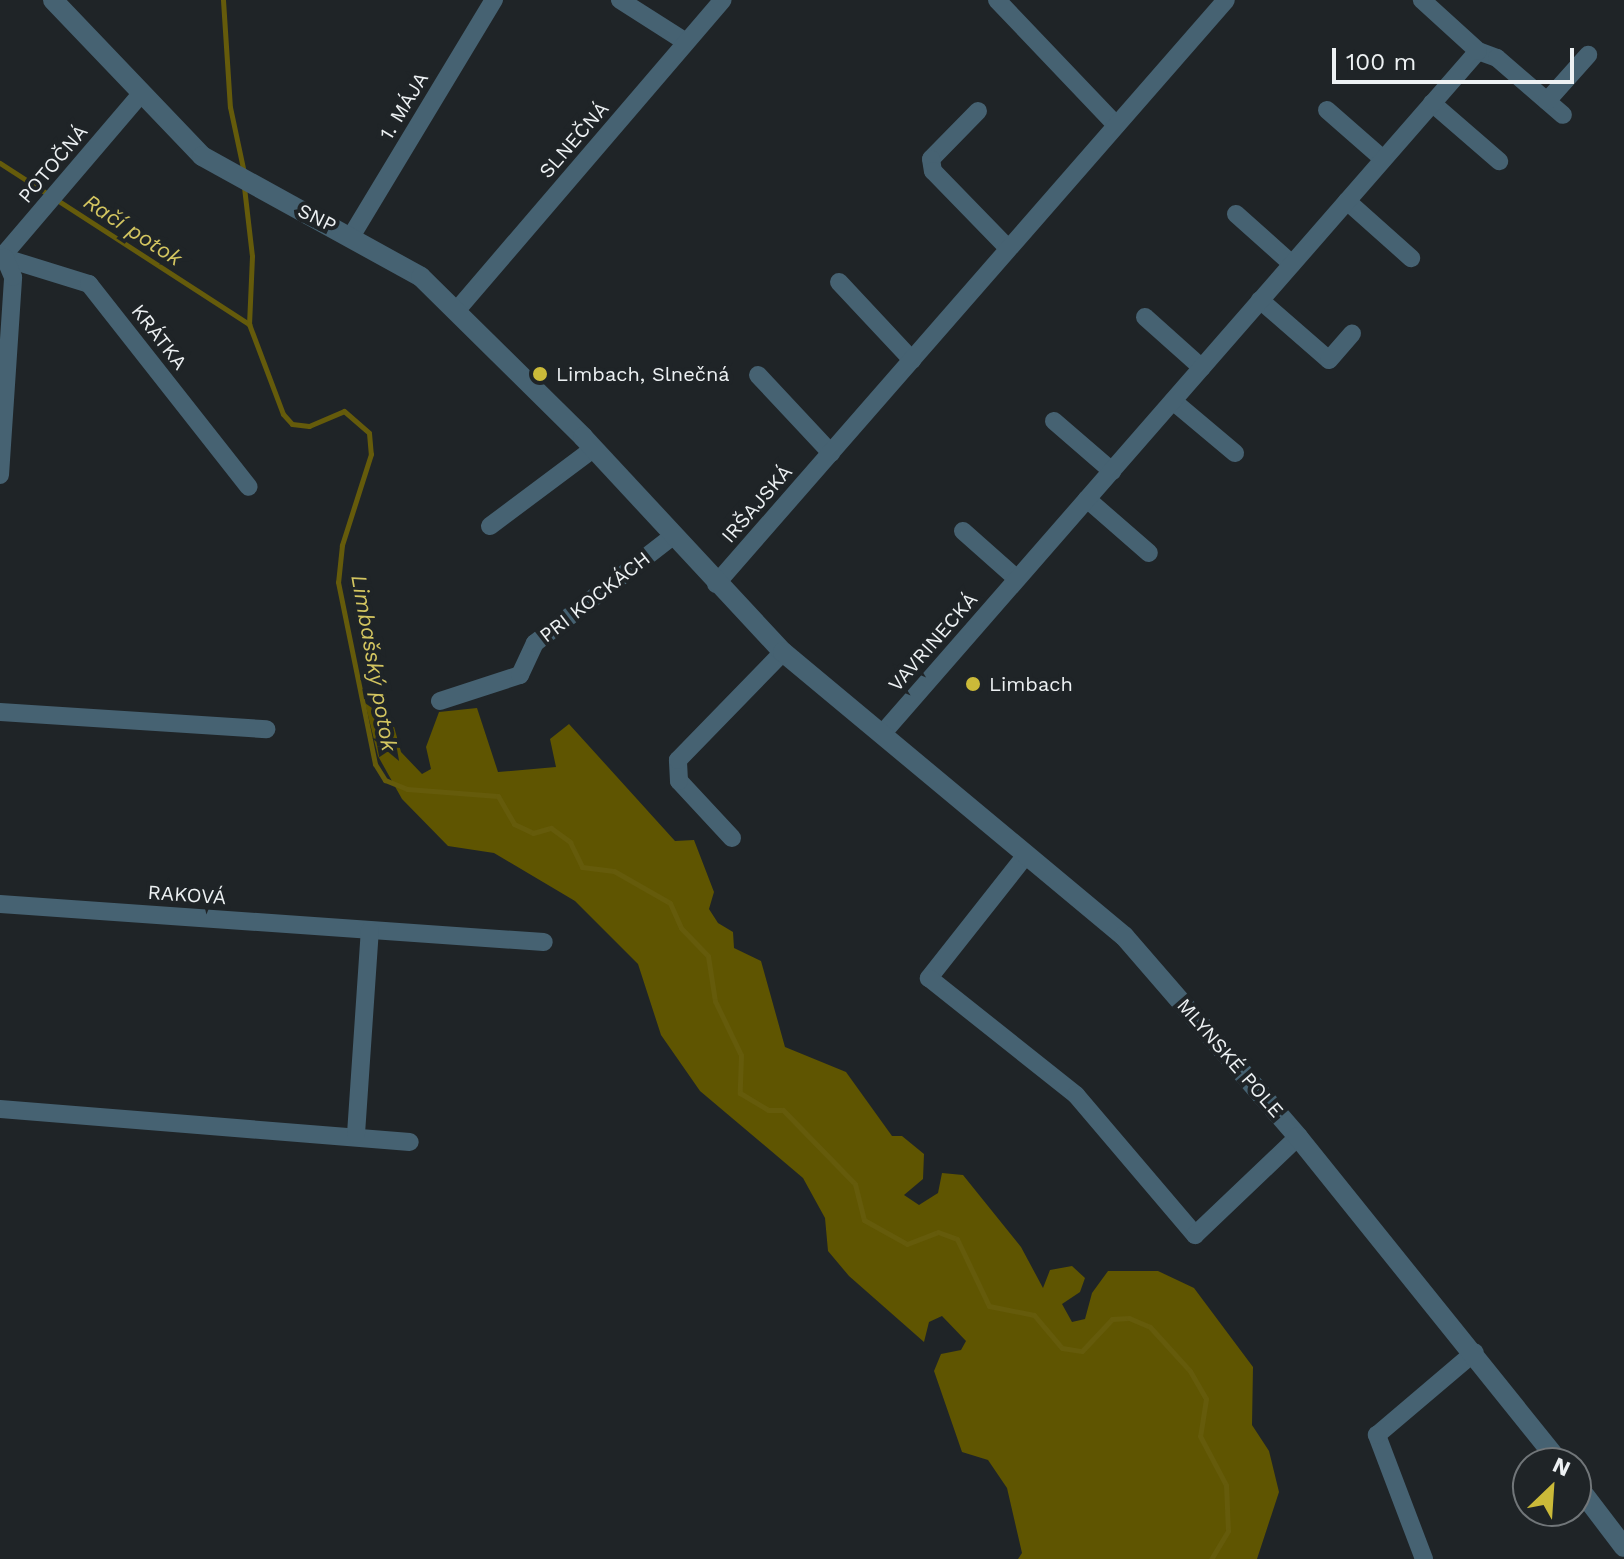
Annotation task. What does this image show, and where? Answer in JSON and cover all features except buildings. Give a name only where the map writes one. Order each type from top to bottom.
[{"type":"street","name":"SNP","points":[[53,0],[139,96],[202,156],[230,175],[352,235],[421,277],[588,443]]},
{"type":"street","name":"1. MÁJA","points":[[352,235],[494,0]]},
{"type":"street","points":[[620,0],[686,42]]},
{"type":"street","name":"SLNEČNÁ","points":[[457,310],[723,0]]},
{"type":"street","points":[[997,0],[1116,125]]},
{"type":"street","points":[[1422,0],[1478,51],[1497,58],[1563,115]]},
{"type":"street","name":"IRŠAJSKÁ","points":[[716,584],[1116,125],[1216,4]]},
{"type":"street","name":"VAVRINECKÁ","points":[[882,734],[1478,51]]},
{"type":"street","points":[[1547,101],[1588,55]]},
{"type":"street","name":"POTOČNÁ","points":[[2,258],[139,96]]},
{"type":"street","points":[[1432,103],[1499,161]]},
{"type":"street","points":[[1327,110],[1383,159]]},
{"type":"street","points":[[978,111],[931,159],[933,171],[1007,247]]},
{"type":"street","points":[[1347,201],[1411,258]]},
{"type":"street","points":[[1236,214],[1292,264]]},
{"type":"street","points":[[0,475],[13,277],[2,258]]},
{"type":"street","name":"KRÁTKA","points":[[2,258],[89,284],[249,487]]},
{"type":"street","points":[[839,282],[912,360]]},
{"type":"street","points":[[1260,300],[1329,360],[1352,334]]},
{"type":"street","points":[[1145,317],[1202,368]]},
{"type":"street","points":[[758,375],[831,453]]},
{"type":"street","points":[[1173,401],[1235,453]]},
{"type":"street","points":[[1054,421],[1112,471]]},
{"type":"street","points":[[490,526],[588,443],[716,584],[783,652],[678,760],[679,781],[732,838]]},
{"type":"street","points":[[1087,499],[1149,553]]},
{"type":"street","points":[[963,531],[1017,579]]},
{"type":"street","name":"PRI KOCKÁCH","points":[[440,701],[520,675],[535,643],[673,536]]},
{"type":"street","name":"MLYNSKÉ POLE","points":[[783,652],[1124,936],[1298,1137],[1475,1352],[1548,1447]]},
{"type":"street","points":[[0,712],[266,729]]},
{"type":"street","points":[[1026,855],[929,978],[1076,1095],[1195,1235],[1298,1137]]},
{"type":"street","name":"RAKOVÁ","points":[[0,904],[544,942]]},
{"type":"street","points":[[356,1134],[370,930]]},
{"type":"street","points":[[0,1109],[356,1134],[410,1142]]},
{"type":"street","points":[[1424,1559],[1377,1435],[1475,1352]]},
{"type":"street","points":[[1592,1505],[1624,1547]]},
{"type":"shaded area","points":[[365,703],[393,723],[401,752],[422,774],[431,769],[426,747],[439,712],[477,708],[498,772],[556,767],[550,739],[569,724],[675,841],[694,840],[714,892],[709,909],[718,923],[733,932],[734,948],[761,961],[785,1047],[846,1072],[892,1136],[902,1136],[924,1154],[923,1179],[904,1195],[919,1205],[938,1193],[942,1173],[963,1175],[1021,1247],[1043,1288],[1050,1270],[1072,1266],[1085,1278],[1080,1292],[1062,1304],[1072,1322],[1085,1319],[1092,1293],[1108,1271],[1158,1271],[1194,1288],[1253,1367],[1252,1425],[1269,1451],[1279,1492],[1257,1559],[1018,1559],[1022,1553],[1007,1488],[988,1460],[962,1452],[934,1371],[941,1354],[961,1350],[966,1341],[942,1316],[929,1322],[924,1342],[849,1276],[828,1251],[825,1218],[803,1178],[700,1091],[661,1035],[638,964],[575,901],[494,853],[448,846],[402,799],[378,756]]},
{"type":"waterway","name":"Limbašský potok","points":[[223,0],[230,107],[244,173]]},
{"type":"waterway","name":"Račí potok","points":[[0,163],[249,324]]},
{"type":"waterway","name":"Limbašský potok","points":[[244,187],[252,256],[249,324],[283,414],[292,424],[309,426],[344,411],[369,433],[371,454],[342,545],[338,582],[375,764],[385,780],[407,789],[498,796],[514,824],[533,833],[551,828],[570,842],[582,867],[614,871],[670,903],[681,928],[708,956],[715,1001],[741,1055],[740,1093],[768,1110],[783,1110],[855,1184],[864,1220],[907,1244],[938,1232],[957,1239],[989,1306],[1034,1315],[1062,1348],[1082,1351],[1112,1319],[1129,1318],[1150,1327],[1190,1371],[1206,1399],[1200,1436],[1226,1485],[1228,1531],[1211,1559]]},
{"type":"place","name":"Limbach, Slnečná","points":[[540,374]]},
{"type":"place","name":"Limbach","points":[[973,684]]}]
